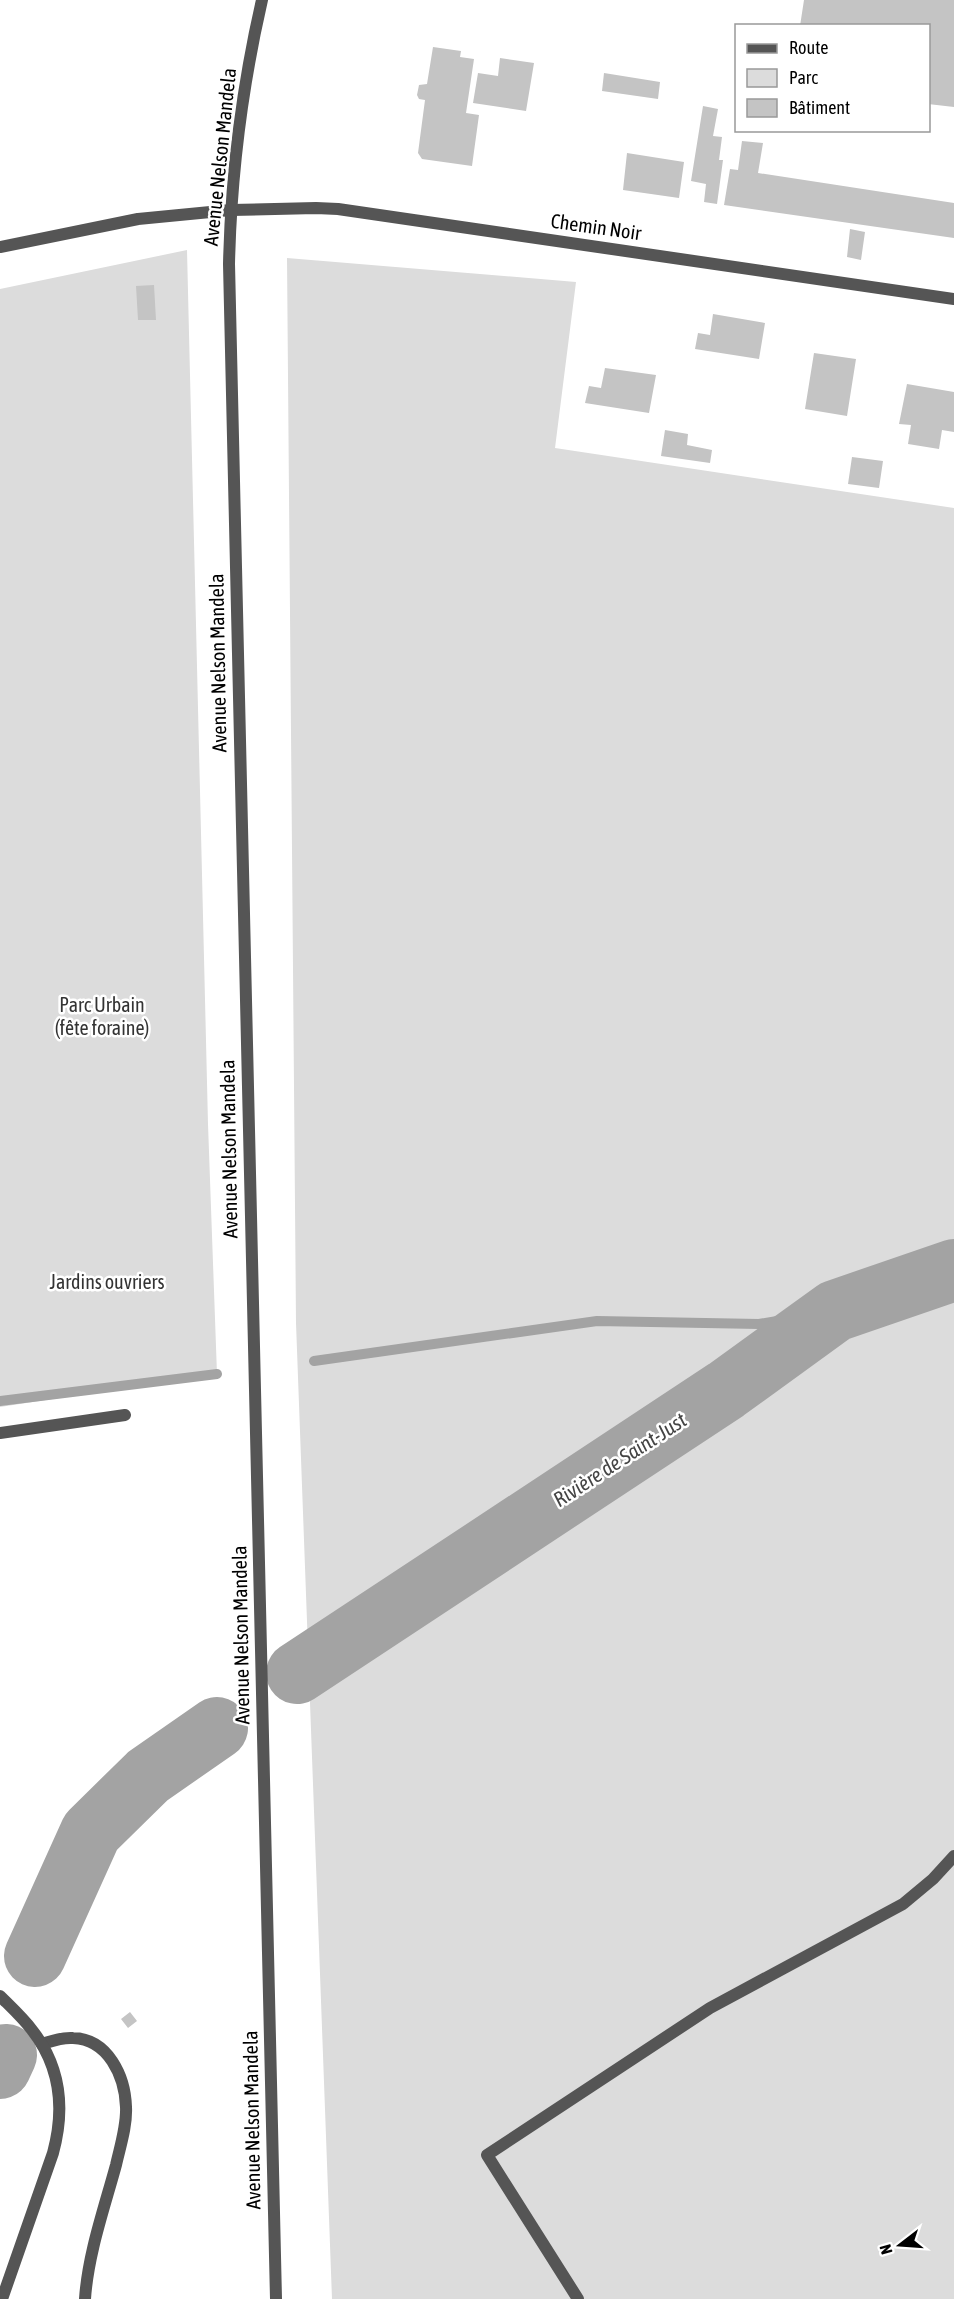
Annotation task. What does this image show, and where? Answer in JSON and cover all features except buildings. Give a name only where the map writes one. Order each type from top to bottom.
[{"type":"street","name":"Avenue Nelson Mandela","points":[[262,0],[240,124],[231,210],[229,264],[276,2299]]},
{"type":"street","name":"Chemin Noir","points":[[0,246],[138,219],[231,210],[316,207],[954,299]]},
{"type":"street","points":[[0,1432],[124,1414]]},
{"type":"street","points":[[578,2299],[487,2155],[710,2008],[903,1904],[933,1879],[954,1856]]},
{"type":"street","points":[[0,1996],[32,2029],[42,2044],[58,2087],[61,2107],[59,2130],[2,2299]]},
{"type":"street","points":[[42,2044],[74,2038],[88,2041],[106,2051],[115,2065],[123,2086],[126,2107],[124,2131],[91,2261],[85,2299]]},
{"type":"green space","name":"Parc Urbain (fête foraine)","points":[[187,250],[208,1124],[217,1374],[0,1407],[0,289]]},
{"type":"green space","points":[[287,258],[576,282],[555,448],[954,508],[954,2299],[332,2299],[296,1323]]},
{"type":"waterway","name":"Rivière de Saint-Just","points":[[297,1673],[726,1390],[835,1311],[954,1270]]},
{"type":"waterway","points":[[314,1361],[597,1321],[759,1324],[835,1311]]},
{"type":"waterway","points":[[0,1401],[217,1374]]},
{"type":"waterway","name":"Rivière de Saint-Just","points":[[35,1956],[91,1832],[148,1776],[217,1728]]},
{"type":"waterway","name":"Rivière de Saint-Just","points":[[0,2068],[6,2055]]},
{"type":"park label","name":"Jardins ouvriers","points":[[107,1282]]}]
